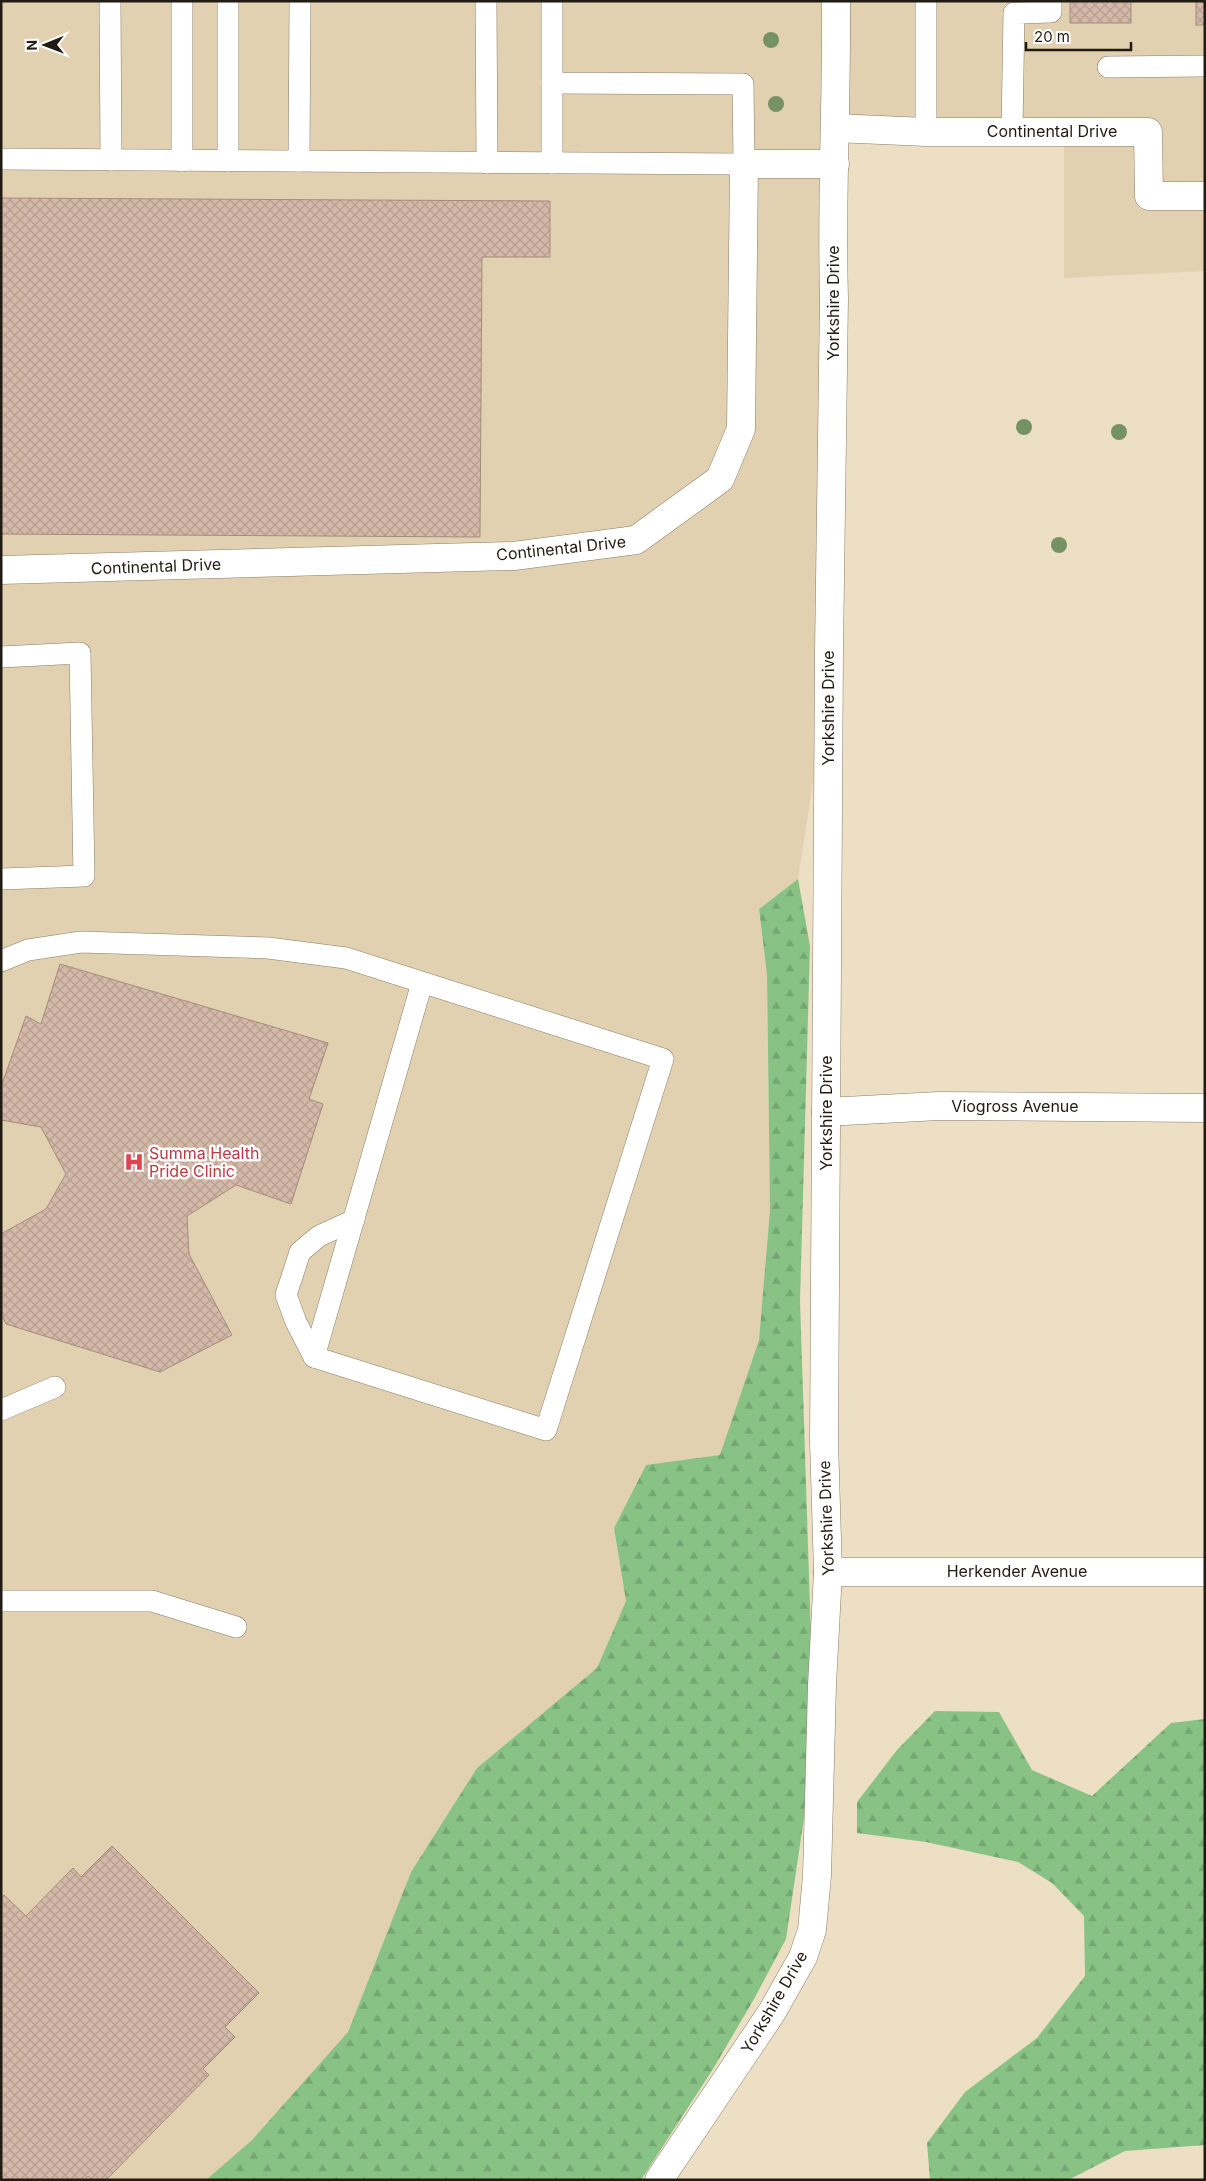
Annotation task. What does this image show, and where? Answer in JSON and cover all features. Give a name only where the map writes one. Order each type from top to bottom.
[{"type":"street","name":"Yorkshire Drive","points":[[659,2180],[772,2012],[803,1958],[812,1930],[817,1876],[822,1686],[828,1572],[824,1441],[836,1]]},
{"type":"street","name":"Continental Drive","points":[[835,128],[926,132],[1148,132],[1149,196],[1205,196]]},
{"type":"street","name":"Continental Drive","points":[[1,570],[514,556],[636,540],[720,479],[741,429],[744,164]]},
{"type":"street","points":[[744,164],[835,164]]},
{"type":"street","name":"Viogross Avenue","points":[[826,1112],[939,1106],[1205,1108]]},
{"type":"street","name":"Herkender Avenue","points":[[828,1572],[1205,1572]]},
{"type":"lane","points":[[110,1],[111,160]]},
{"type":"lane","points":[[182,1],[182,161]]},
{"type":"lane","points":[[228,1],[228,161]]},
{"type":"lane","points":[[299,161],[300,1]]},
{"type":"lane","points":[[486,1],[486,163]]},
{"type":"lane","points":[[552,1],[552,163]]},
{"type":"lane","points":[[926,1],[926,132]]},
{"type":"lane","points":[[1012,131],[1014,13],[1051,12],[1050,1]]},
{"type":"lane","points":[[1108,68],[1205,66]]},
{"type":"lane","points":[[1,160],[744,164],[743,84],[552,83]]},
{"type":"lane","points":[[1,657],[80,653],[84,876],[1,879]]},
{"type":"lane","points":[[1,961],[28,950],[82,942],[268,948],[346,958],[663,1059],[546,1430],[314,1357],[296,1322],[286,1295],[300,1252],[319,1236],[354,1220]]},
{"type":"lane","points":[[314,1357],[422,983]]},
{"type":"lane","points":[[1,1410],[55,1387]]},
{"type":"lane","points":[[1,1601],[152,1601],[236,1627]]},
{"type":"shaded area","points":[[1,1],[1205,1],[1205,271],[1064,278],[1064,131],[836,128],[829,681],[798,879],[759,909],[767,975],[770,1210],[759,1340],[720,1456],[646,1465],[614,1528],[626,1601],[597,1668],[477,1768],[411,1872],[348,2032],[252,2140],[206,2180],[1,2180]]},
{"type":"green space","points":[[798,879],[810,946],[800,1301],[813,1699],[804,1818],[786,1939],[713,2069],[641,2180],[206,2180],[252,2140],[348,2032],[411,1872],[477,1768],[597,1668],[626,1601],[614,1528],[646,1465],[720,1455],[759,1340],[770,1210],[767,975],[759,909]]},
{"type":"green space","points":[[935,1711],[999,1712],[1032,1770],[1092,1796],[1171,1723],[1205,1719],[1205,2145],[1125,2151],[1068,2180],[930,2180],[927,2143],[965,2092],[1037,2038],[1085,1976],[1084,1916],[1052,1883],[1018,1862],[926,1842],[857,1833],[857,1802],[897,1750]]},
{"type":"building","points":[[1070,1],[1131,1],[1131,23],[1070,23]]},
{"type":"building","points":[[1196,1],[1205,1],[1205,25],[1196,25]]},
{"type":"building","points":[[1,198],[550,201],[550,257],[482,257],[480,537],[1,534]]},
{"type":"building","points":[[60,964],[328,1043],[309,1099],[323,1104],[291,1204],[236,1185],[187,1216],[189,1254],[232,1335],[160,1372],[6,1324],[1,1314],[1,1234],[46,1209],[66,1174],[41,1127],[1,1120],[1,1087],[26,1016],[41,1024]]},
{"type":"building","points":[[112,1846],[259,1993],[225,2027],[235,2037],[203,2069],[209,2075],[106,2180],[92,2180],[88,2176],[85,2180],[1,2180],[1,1898],[4,1895],[26,1916],[73,1868],[81,1877]]},
{"type":"place","name":"Summa Health Pride Clinic","points":[[134,1162]]}]
